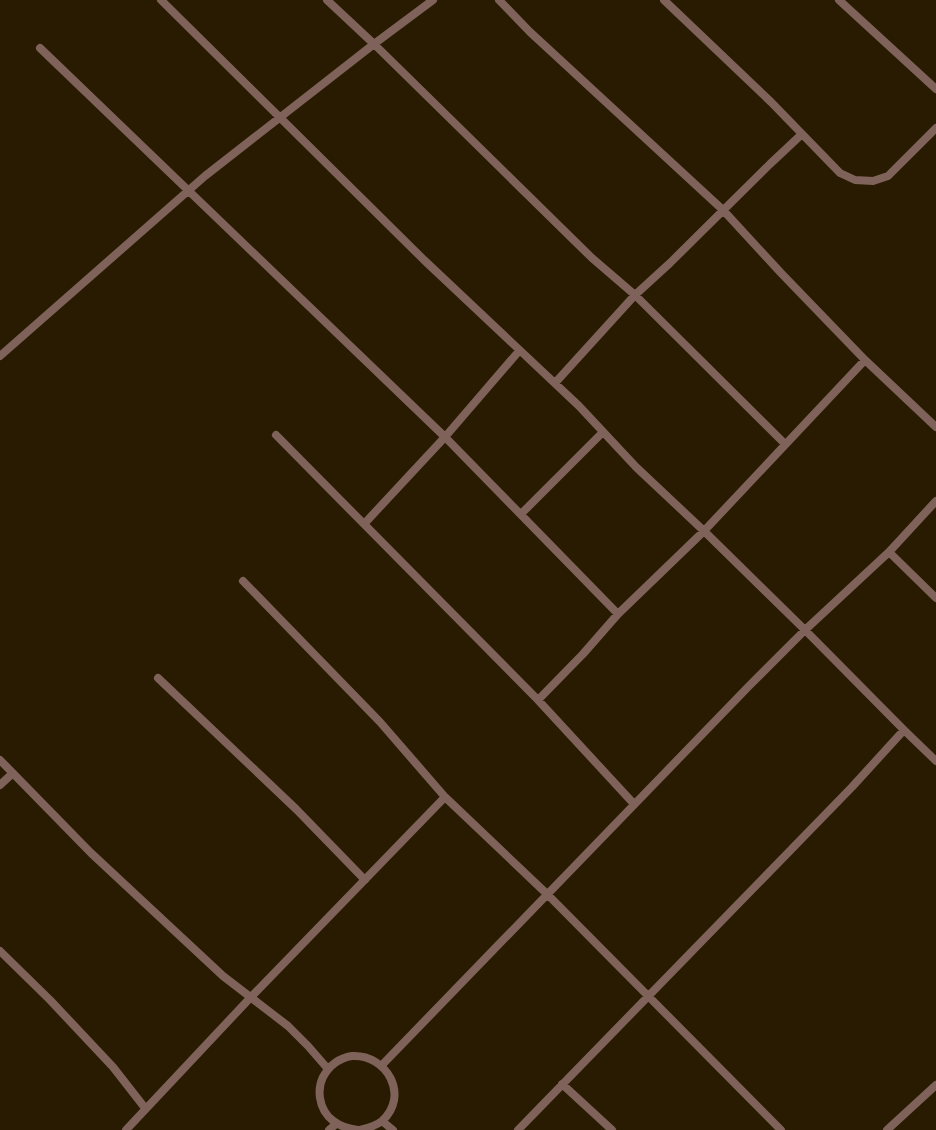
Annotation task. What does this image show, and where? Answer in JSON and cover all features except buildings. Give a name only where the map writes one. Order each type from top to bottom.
[{"type":"street","points":[[161,0],[424,260],[555,384],[636,467],[704,531],[936,761]]},
{"type":"street","points":[[327,0],[374,44],[592,258],[635,294],[785,444]]},
{"type":"street","points":[[0,356],[205,176],[374,44],[433,0]]},
{"type":"street","points":[[499,0],[530,32],[723,210],[865,360],[936,427]]},
{"type":"street","points":[[664,0],[771,102],[840,173],[855,180],[873,181],[888,176],[936,128]]},
{"type":"street","points":[[839,0],[936,90]]},
{"type":"street","points":[[40,48],[445,437],[618,614]]},
{"type":"street","points":[[555,384],[635,294],[670,263],[802,134]]},
{"type":"street","points":[[364,524],[445,437],[519,351]]},
{"type":"street","points":[[538,700],[583,654],[618,614],[704,531],[865,360]]},
{"type":"street","points":[[521,514],[603,432]]},
{"type":"street","points":[[276,435],[538,700],[634,804]]},
{"type":"street","points":[[382,1065],[749,686],[805,630],[889,552],[936,501]]},
{"type":"street","points":[[889,552],[936,598]]},
{"type":"street","points":[[243,581],[380,722],[445,797],[548,895],[780,1130]]},
{"type":"street","points":[[158,678],[296,809],[365,880]]},
{"type":"street","points":[[518,1130],[852,787],[904,730]]},
{"type":"street","points":[[0,760],[91,853],[201,957],[223,976],[288,1026],[328,1069]]},
{"type":"street","points":[[0,785],[13,773]]},
{"type":"street","points":[[126,1130],[251,997],[445,797]]},
{"type":"street","points":[[0,951],[50,1000],[113,1067],[146,1108]]},
{"type":"street","points":[[360,1056],[372,1059],[382,1065],[389,1074],[394,1086],[394,1099],[390,1111],[382,1120],[372,1127],[359,1130],[347,1129],[336,1124],[326,1115],[321,1104],[319,1092],[322,1080],[328,1069],[342,1059],[360,1056]]},
{"type":"street","points":[[562,1084],[612,1130]]},
{"type":"street","points":[[887,1130],[936,1086]]},
{"type":"street","points":[[382,1120],[393,1130]]},
{"type":"street","points":[[329,1130],[336,1124]]}]
